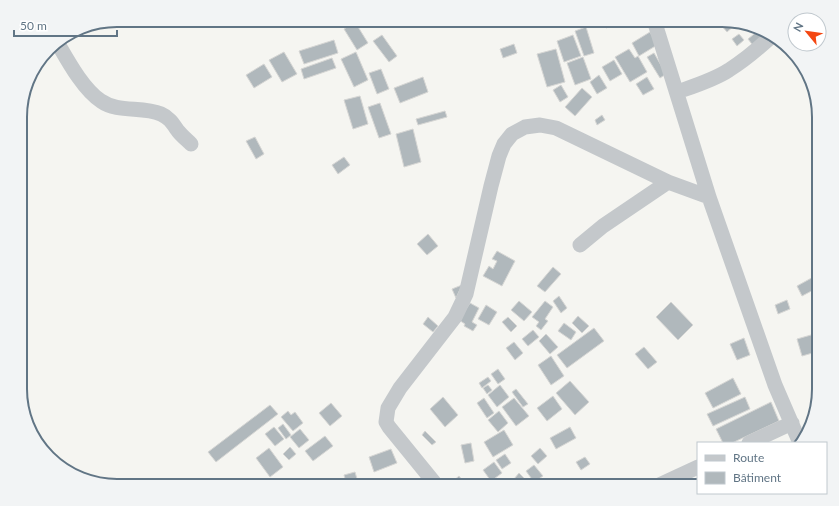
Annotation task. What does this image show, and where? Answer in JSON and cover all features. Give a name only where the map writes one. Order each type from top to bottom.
[{"type":"street","points":[[656,27],[709,197],[775,384],[798,437]]},
{"type":"street","points":[[677,92],[696,86],[728,71],[768,40]]},
{"type":"street","points":[[60,47],[84,83],[102,102],[116,107],[146,109],[161,114],[172,121],[178,131],[191,144]]},
{"type":"street","points":[[431,479],[389,427],[386,422],[388,408],[400,388],[462,306],[472,274],[499,156],[504,144],[512,134],[524,128],[540,125],[556,128],[668,182],[709,197]]},
{"type":"street","points":[[580,245],[609,222],[668,182]]},
{"type":"street","points":[[751,442],[792,423]]},
{"type":"street","points":[[671,479],[697,467]]},
{"type":"building","points":[[347,27],[358,27],[368,43],[357,50],[344,29]]},
{"type":"building","points":[[586,27],[594,53],[584,56],[575,31]]},
{"type":"building","points":[[723,27],[732,28],[727,32]]},
{"type":"building","points":[[650,32],[657,45],[639,56],[632,43]]},
{"type":"building","points":[[739,34],[744,40],[737,46],[732,39]]},
{"type":"building","points":[[755,34],[765,38],[755,48],[748,39]]},
{"type":"building","points":[[382,35],[397,56],[389,62],[373,41]]},
{"type":"building","points":[[573,35],[581,56],[564,62],[557,41]]},
{"type":"building","points":[[334,40],[338,53],[304,64],[299,51]]},
{"type":"building","points":[[514,44],[517,53],[503,58],[500,49]]},
{"type":"building","points":[[556,49],[565,82],[547,87],[537,54]]},
{"type":"building","points":[[629,49],[635,58],[638,56],[647,72],[630,82],[615,57]]},
{"type":"building","points":[[284,52],[297,74],[282,82],[269,60]]},
{"type":"building","points":[[356,52],[368,80],[354,87],[341,59]]},
{"type":"building","points":[[654,53],[666,74],[660,78],[647,57]]},
{"type":"building","points":[[583,57],[591,79],[575,85],[567,63]]},
{"type":"building","points":[[332,58],[336,68],[304,79],[301,69]]},
{"type":"building","points":[[614,60],[622,74],[610,81],[602,67]]},
{"type":"building","points":[[264,64],[272,77],[254,88],[246,75]]},
{"type":"building","points":[[381,69],[389,89],[377,94],[369,73]]},
{"type":"building","points":[[599,75],[607,88],[597,94],[590,82]]},
{"type":"building","points":[[423,77],[428,92],[400,103],[394,88]]},
{"type":"building","points":[[647,77],[654,89],[643,95],[636,84]]},
{"type":"building","points":[[561,85],[568,97],[560,102],[553,90]]},
{"type":"building","points":[[582,88],[592,97],[575,116],[565,107]]},
{"type":"building","points":[[360,96],[368,124],[353,129],[344,100]]},
{"type":"building","points":[[380,103],[391,134],[379,138],[368,107]]},
{"type":"building","points":[[445,111],[447,117],[418,125],[416,119]]},
{"type":"building","points":[[602,115],[605,120],[597,125],[595,120]]},
{"type":"building","points":[[413,129],[421,162],[404,167],[396,134]]},
{"type":"building","points":[[255,137],[264,154],[256,159],[246,141]]},
{"type":"building","points":[[344,157],[350,165],[338,174],[332,165]]},
{"type":"building","points":[[428,234],[438,246],[427,255],[417,244]]},
{"type":"building","points":[[497,251],[515,261],[502,286],[483,276],[489,266],[493,269],[497,261],[492,259]]},
{"type":"building","points":[[553,267],[561,274],[545,292],[537,286]]},
{"type":"building","points":[[812,278],[812,291],[802,296],[797,286]]},
{"type":"building","points":[[462,285],[456,298],[452,289]]},
{"type":"building","points":[[559,296],[567,308],[561,313],[553,301]]},
{"type":"building","points":[[787,300],[790,309],[778,314],[775,305]]},
{"type":"building","points":[[519,301],[532,312],[524,321],[511,310]]},
{"type":"building","points":[[545,301],[553,307],[545,319],[548,321],[541,330],[536,326],[539,322],[532,317]]},
{"type":"building","points":[[671,302],[693,325],[678,340],[656,317]]},
{"type":"building","points":[[470,303],[479,308],[472,322],[477,325],[473,331],[464,326],[465,324],[459,320]]},
{"type":"building","points":[[486,305],[497,312],[489,325],[478,319]]},
{"type":"building","points":[[578,316],[589,326],[582,333],[572,323]]},
{"type":"building","points":[[428,317],[438,326],[433,332],[423,324]]},
{"type":"building","points":[[508,317],[517,326],[511,332],[502,322]]},
{"type":"building","points":[[564,323],[576,332],[571,340],[558,331]]},
{"type":"building","points":[[594,328],[604,341],[567,368],[557,355]]},
{"type":"building","points":[[533,330],[539,337],[528,346],[522,339]]},
{"type":"building","points":[[546,334],[558,347],[550,354],[539,341]]},
{"type":"building","points":[[811,335],[812,353],[802,356],[797,339]]},
{"type":"building","points":[[744,338],[750,355],[737,360],[730,344]]},
{"type":"building","points":[[514,342],[523,353],[515,360],[506,348]]},
{"type":"building","points":[[644,347],[657,362],[648,369],[635,354]]},
{"type":"building","points":[[551,356],[564,376],[551,385],[538,365]]},
{"type":"building","points":[[498,369],[505,379],[498,384],[491,374]]},
{"type":"building","points":[[488,377],[491,381],[482,388],[479,383]]},
{"type":"building","points":[[733,378],[741,394],[713,408],[705,393]]},
{"type":"building","points":[[570,381],[589,402],[575,415],[556,393]]},
{"type":"building","points":[[488,385],[492,390],[487,394],[483,388]]},
{"type":"building","points":[[500,385],[509,397],[497,407],[488,395]]},
{"type":"building","points":[[516,389],[528,404],[523,407],[512,392]]},
{"type":"building","points":[[553,396],[562,409],[547,421],[537,408]]},
{"type":"building","points":[[443,397],[458,415],[445,427],[430,409]]},
{"type":"building","points":[[745,397],[750,409],[713,426],[707,414]]},
{"type":"building","points":[[484,398],[494,413],[487,418],[477,403]]},
{"type":"building","points":[[514,398],[529,416],[516,426],[502,407]]},
{"type":"building","points":[[771,402],[779,421],[734,442],[722,442],[716,429]]},
{"type":"building","points":[[331,403],[342,416],[330,426],[319,413]]},
{"type":"building","points":[[270,405],[278,414],[216,462],[208,452]]},
{"type":"building","points":[[288,411],[291,415],[295,412],[303,423],[293,431],[281,417]]},
{"type":"building","points":[[499,411],[508,423],[498,432],[488,420]]},
{"type":"building","points":[[283,424],[291,435],[286,439],[278,428]]},
{"type":"building","points":[[274,427],[284,439],[275,446],[265,434]]},
{"type":"building","points":[[570,427],[576,438],[556,449],[550,438]]},
{"type":"building","points":[[300,429],[309,440],[299,448],[290,437]]},
{"type":"building","points":[[504,430],[513,445],[493,457],[484,442]]},
{"type":"building","points":[[425,431],[436,442],[432,445],[422,435]]},
{"type":"building","points":[[325,436],[333,446],[313,461],[305,451]]},
{"type":"building","points":[[471,443],[474,461],[465,463],[461,445]]},
{"type":"building","points":[[290,447],[296,454],[289,460],[283,454]]},
{"type":"building","points":[[269,448],[283,467],[270,477],[256,458]]},
{"type":"building","points":[[540,448],[547,456],[538,464],[531,456]]},
{"type":"building","points":[[391,449],[397,463],[374,472],[369,457]]},
{"type":"building","points":[[505,454],[511,463],[502,469],[496,460]]},
{"type":"building","points":[[585,457],[590,464],[581,470],[576,462]]},
{"type":"building","points":[[494,462],[502,473],[494,479],[490,479],[483,470]]},
{"type":"building","points":[[534,465],[543,476],[538,479],[532,479],[526,471]]},
{"type":"building","points":[[355,472],[357,479],[345,479],[344,475]]},
{"type":"building","points":[[519,473],[525,479],[514,479]]}]
